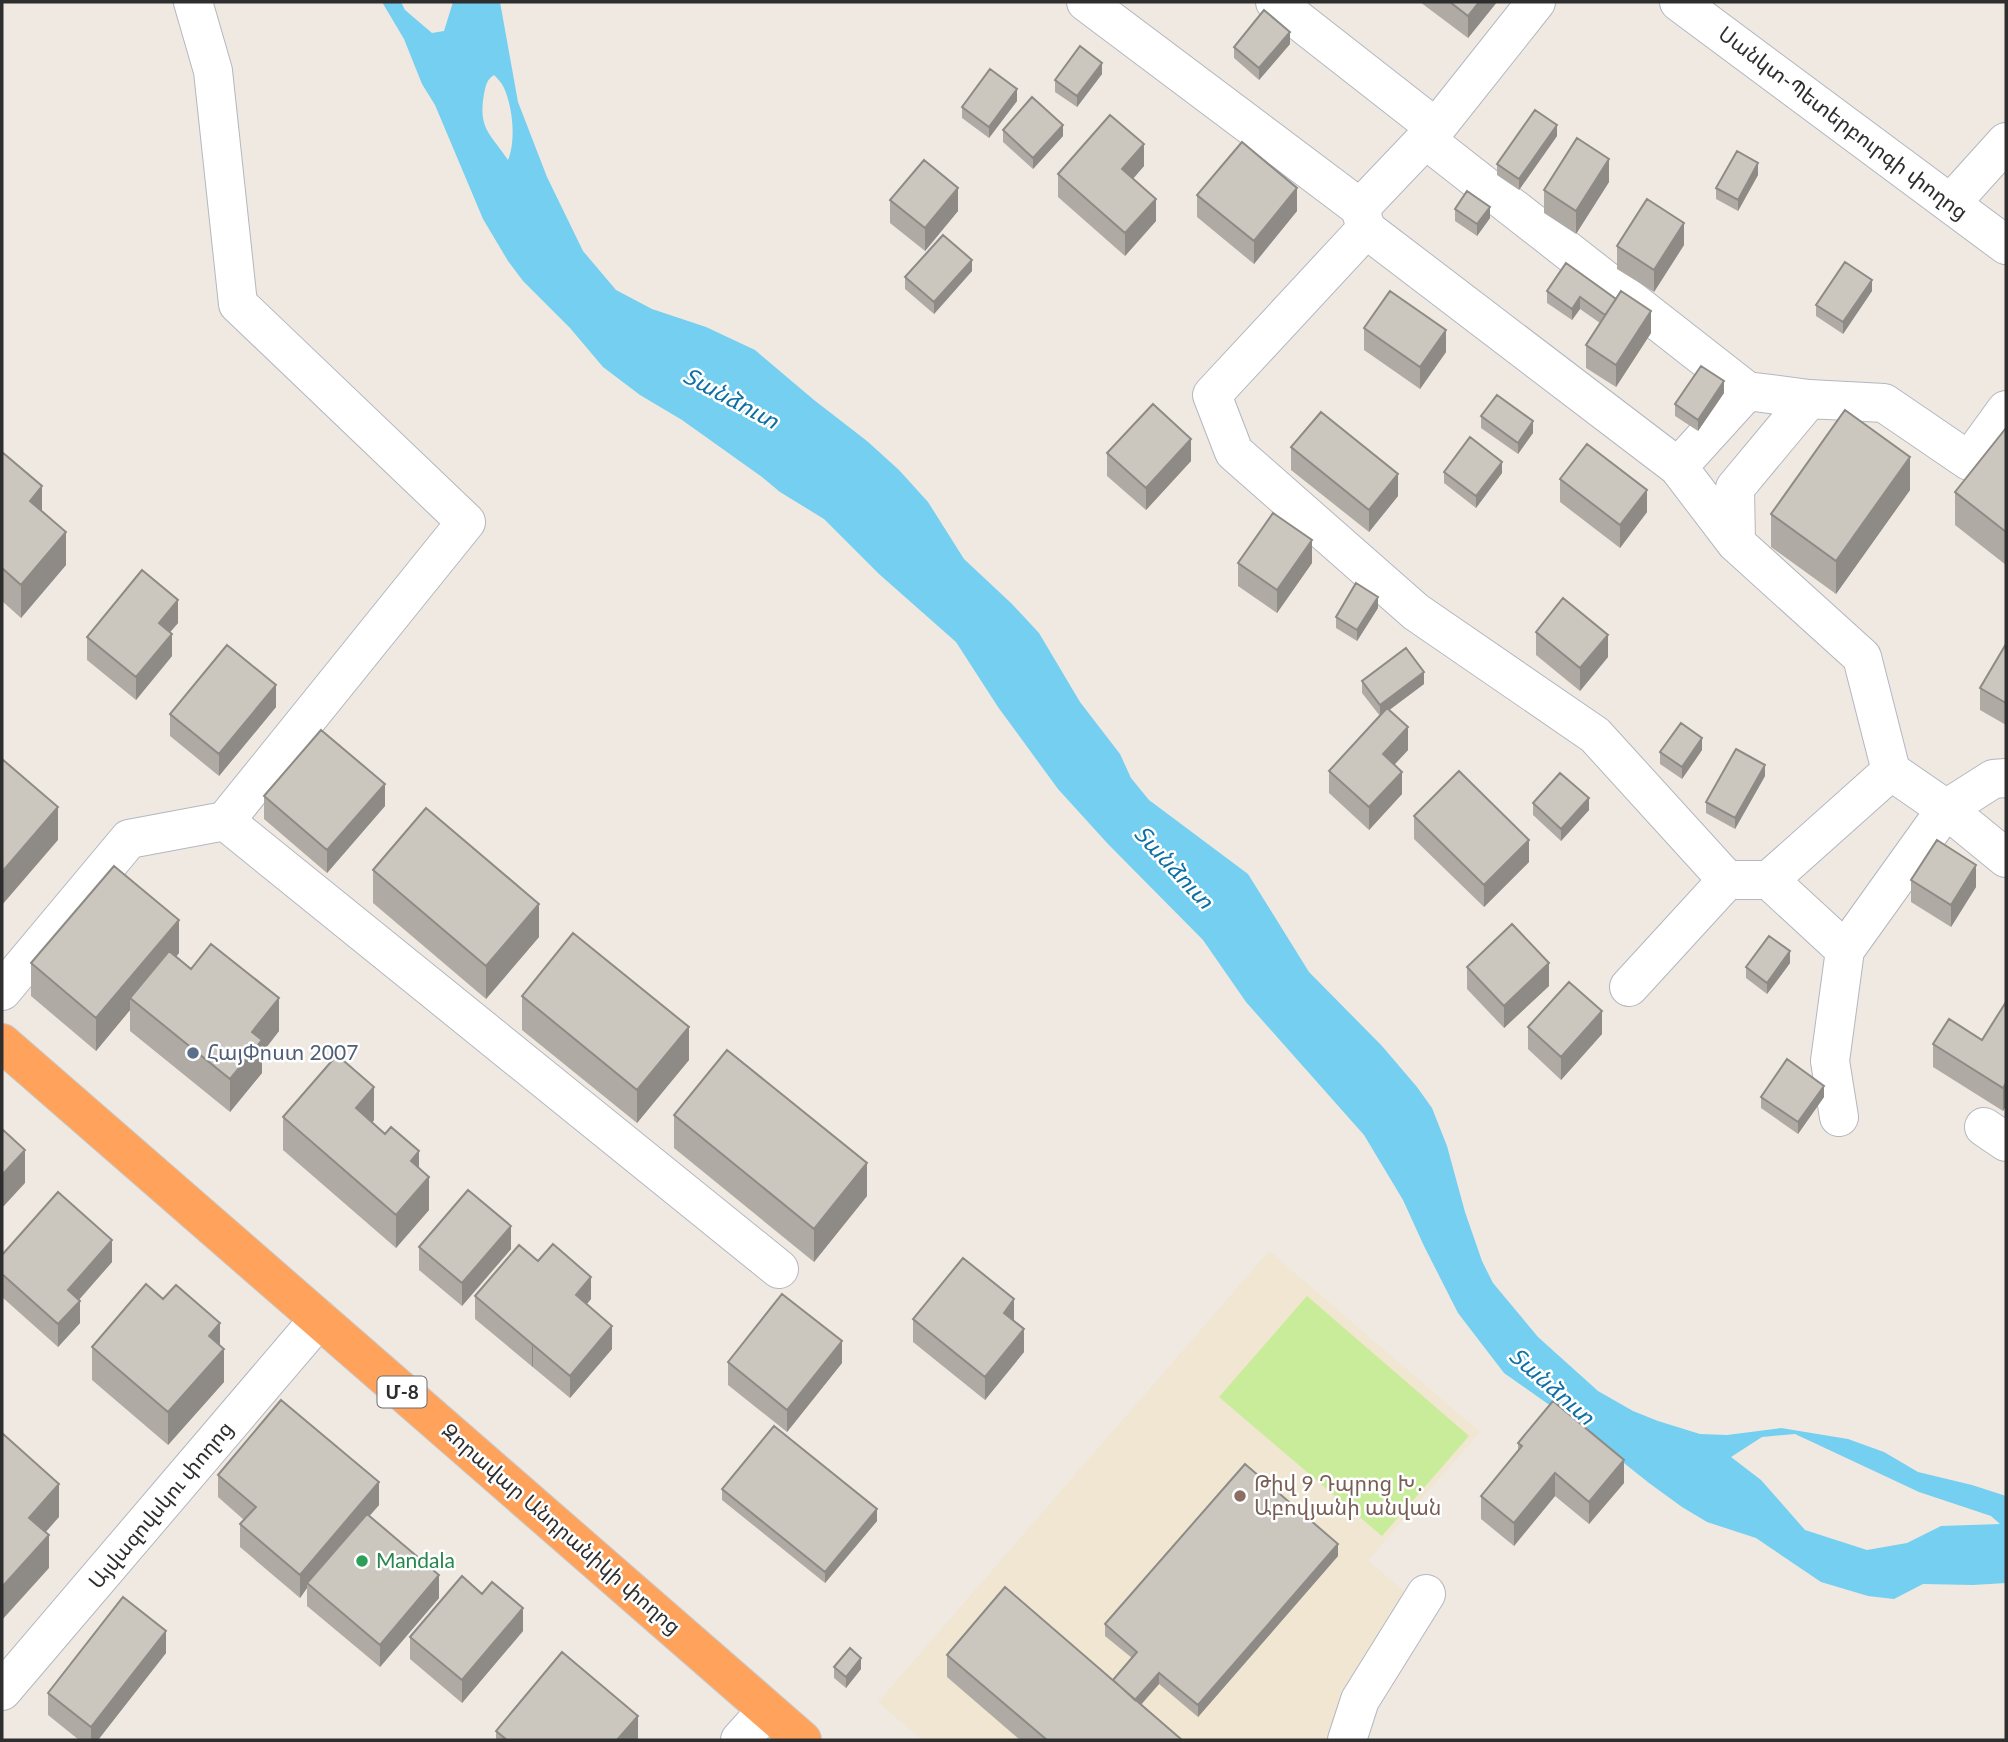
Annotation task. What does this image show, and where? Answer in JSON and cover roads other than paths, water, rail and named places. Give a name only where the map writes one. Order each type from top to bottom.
[{"type":"highway","name":"Զորավար Անդրանիկի փողոց","points":[[2,1043],[802,1740]]},
{"type":"street","points":[[2,991],[129,839],[225,821],[466,522],[238,304],[213,71],[193,2]]},
{"type":"street","points":[[1086,2],[1678,467],[1736,543],[1862,657],[1891,771],[1946,809],[2006,858]]},
{"type":"street","points":[[1275,2],[1430,134],[1747,391],[1809,399],[1884,403],[1969,461],[2006,410]]},
{"type":"street","points":[[1536,2],[1363,218],[1212,395],[1234,452],[1416,612],[1595,735],[1727,880]]},
{"type":"street","name":"Սանկտ-Պետերբուրգի փողոց","points":[[1679,2],[2006,245]]},
{"type":"street","points":[[1951,203],[2006,142]]},
{"type":"street","points":[[1678,467],[1747,391]]},
{"type":"street","points":[[1736,543],[1735,488],[1809,399]]},
{"type":"street","points":[[1629,987],[1727,880],[1769,880],[1891,771]]},
{"type":"street","points":[[1839,1117],[1830,1061],[1845,950],[1946,809],[1993,779],[2006,778]]},
{"type":"street","points":[[225,821],[779,1269]]},
{"type":"street","points":[[1769,880],[1845,950]]},
{"type":"street","name":"Այվազովսկու փողոց","points":[[2,1691],[319,1320]]},
{"type":"street","points":[[1347,1740],[1360,1700],[1426,1594]]},
{"type":"street","points":[[740,1740],[767,1710]]},
{"type":"water","name":"Տանձուտ","points":[[382,2],[401,2],[405,10],[432,33],[444,31],[453,2],[500,2],[518,102],[547,177],[583,251],[616,290],[652,309],[706,327],[755,350],[867,441],[899,470],[928,502],[964,559],[1039,633],[1080,702],[1120,754],[1131,778],[1149,800],[1248,874],[1309,972],[1382,1046],[1417,1087],[1432,1108],[1447,1146],[1482,1261],[1493,1283],[1538,1337],[1598,1391],[1633,1411],[1658,1421],[1700,1434],[1727,1435],[1781,1428],[1848,1439],[1884,1452],[1918,1472],[2006,1496],[2006,1583],[1923,1584],[1894,1599],[1868,1596],[1821,1582],[1756,1538],[1707,1522],[1682,1507],[1565,1416],[1504,1373],[1458,1313],[1403,1200],[1364,1135],[1246,1002],[1203,940],[1058,789],[998,707],[956,642],[879,574],[824,519],[780,492],[682,420],[640,395],[603,367],[570,328],[523,281],[483,219],[404,39]],"holes":[[[494,75],[504,88],[511,115],[513,134],[508,160],[484,123],[484,94],[489,79]],[[1795,1434],[1919,1492],[1991,1516],[2000,1524],[1941,1526],[1907,1543],[1867,1550],[1805,1530],[1761,1480],[1731,1457],[1762,1437]]]},
{"type":"place","name":"ՀայՓոստ 2007","points":[[193,1053]]},
{"type":"place","name":"Թիվ 9 Դպրոց Խ․ Աբովյանի անվան","points":[[1240,1496]]},
{"type":"place","name":"Mandala","points":[[362,1561]]}]
